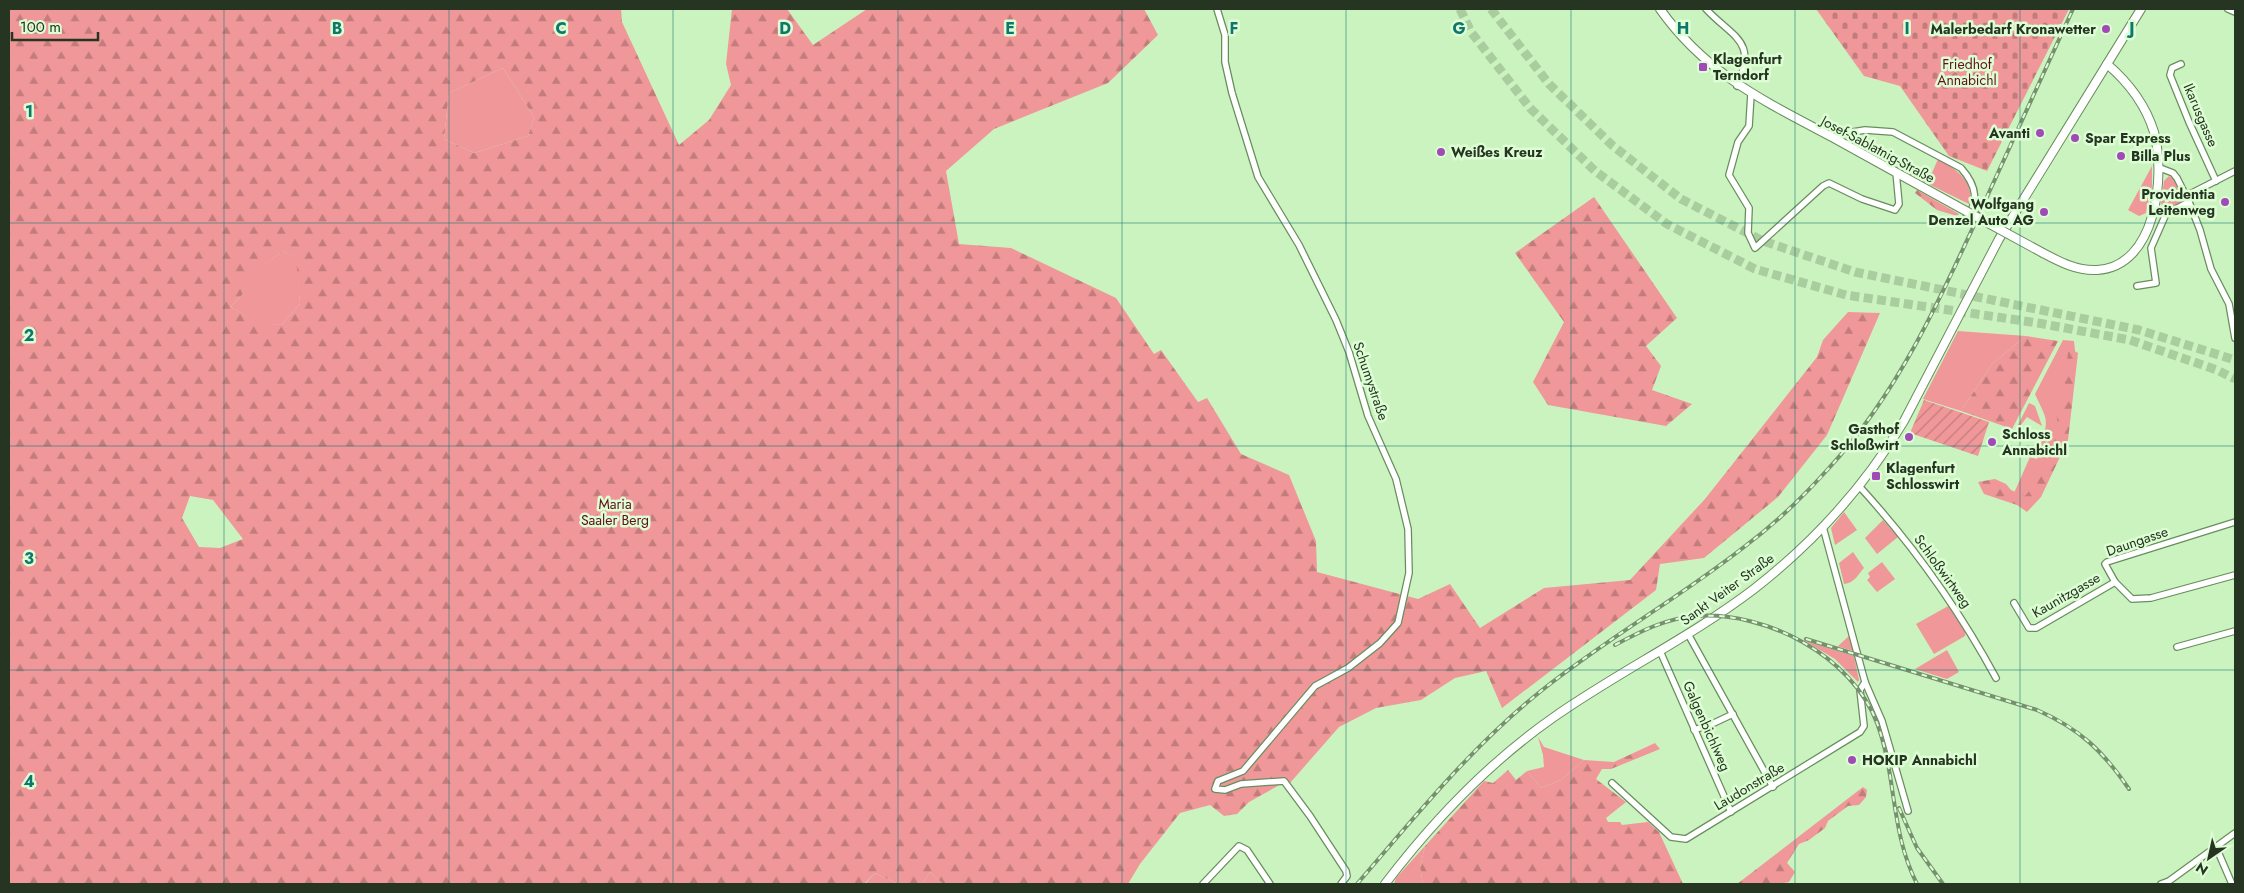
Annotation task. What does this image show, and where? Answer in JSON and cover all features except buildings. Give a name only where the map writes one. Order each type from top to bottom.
[{"type":"main road","name":"Josef-Sablatnig-Straße","points":[[1660,9],[1678,33],[1696,52],[1737,86],[2043,253],[2084,270],[2104,269],[2120,262],[2136,248],[2148,226],[2157,197],[2160,168],[2154,131],[2134,91],[2108,64]]},
{"type":"main road","name":"Sankt Veiter Straße","points":[[1385,884],[1419,841],[1458,798],[1499,760],[1554,718],[1688,634],[1753,589],[1786,562],[1823,527],[1887,449],[1904,421],[1999,239],[2140,9]]},
{"type":"street","name":"Schumystraße","points":[[1217,9],[1225,35],[1225,62],[1232,93],[1258,177],[1299,245],[1336,320],[1368,416],[1396,479],[1408,530],[1409,574],[1398,623],[1380,643],[1348,668],[1315,686],[1244,771],[1218,781],[1214,789],[1225,790],[1241,784],[1284,781],[1310,816],[1346,871],[1347,876],[1341,884]]},
{"type":"street","points":[[1706,9],[1744,46],[1746,58],[1737,86]]},
{"type":"street","points":[[2228,9],[2235,12]]},
{"type":"street","name":"Ikarusgasse","points":[[2181,64],[2172,68],[2170,75],[2216,181]]},
{"type":"street","points":[[1751,94],[1749,126],[1738,142],[1729,176],[1749,208],[1748,233],[1755,248],[1823,186],[1829,184],[1890,210],[1898,208],[1896,172]]},
{"type":"street","points":[[1834,139],[1840,134],[1865,130],[1893,132],[1961,168],[1969,176],[1976,193],[1974,206],[1964,220]]},
{"type":"street","points":[[2160,168],[2173,173],[2187,199],[2200,230],[2211,269],[2229,304],[2235,338]]},
{"type":"street","points":[[2137,286],[2156,283],[2150,248],[2166,214],[2187,199],[2235,171]]},
{"type":"street","points":[[2229,304],[2235,299]]},
{"type":"street","name":"Schloßwirtweg","points":[[1858,486],[1922,560],[1968,627],[1996,678]]},
{"type":"street","name":"Daungasse","points":[[2115,582],[2105,568],[2107,562],[2235,522]]},
{"type":"street","name":"Laudonstraße","points":[[1823,527],[1865,682],[1882,722],[1908,811]]},
{"type":"street","points":[[2115,582],[2128,597],[2138,599],[2235,575]]},
{"type":"street","name":"Kaunitzgasse","points":[[2014,603],[2029,628],[2036,628],[2115,582]]},
{"type":"street","points":[[2177,647],[2235,631]]},
{"type":"street","points":[[1688,634],[1773,787]]},
{"type":"street","name":"Galgenbichlweg","points":[[1660,650],[1731,812]]},
{"type":"street","name":"Laudonstraße","points":[[1612,783],[1671,838],[1686,839],[1860,732],[1864,726],[1860,690],[1865,682]]},
{"type":"street","points":[[1694,730],[1714,724],[1733,714]]},
{"type":"street","points":[[2162,884],[2170,883],[2235,832]]},
{"type":"street","points":[[1203,884],[1239,846],[1247,850],[1270,884]]},
{"type":"street","points":[[2216,846],[2232,884]]},
{"type":"green space","name":"Maria Saaler Berg","points":[[9,9],[621,9],[622,22],[679,145],[709,120],[731,85],[726,64],[732,9],[787,9],[813,45],[867,9],[1144,9],[1158,35],[1108,83],[994,129],[946,171],[959,244],[1011,248],[1116,298],[1154,354],[1161,350],[1198,402],[1207,398],[1241,454],[1289,475],[1316,541],[1317,572],[1418,599],[1450,584],[1480,628],[1544,588],[1630,580],[1705,499],[1817,357],[1823,340],[1848,312],[1880,313],[1827,435],[1778,497],[1704,558],[1660,564],[1656,590],[1502,708],[1486,671],[1455,678],[1421,700],[1376,708],[1339,727],[1290,783],[1283,783],[1249,802],[1237,814],[1224,816],[1210,805],[1180,813],[1140,864],[1128,884],[943,884],[930,872],[922,884],[898,884],[875,873],[864,884],[9,884]],"holes":[[[503,68],[534,117],[528,136],[474,153],[444,139],[449,93]],[[283,251],[296,258],[300,304],[281,325],[261,323],[230,307],[243,294],[239,283]],[[190,496],[213,500],[243,539],[220,548],[199,547],[182,518]]]},
{"type":"green space","name":"Friedhof Annabichl","points":[[1816,9],[2069,9],[1987,171],[1949,156],[1900,86],[1864,76]]},
{"type":"green space","points":[[503,68],[534,117],[528,136],[474,153],[444,139],[449,93]]},
{"type":"green space","points":[[1938,159],[1957,171],[1967,182],[1970,189],[1969,204],[1908,174],[1909,168],[1932,173]]},
{"type":"green space","points":[[2152,166],[2152,186],[2146,213],[2139,216],[2128,210]]},
{"type":"green space","points":[[2169,176],[2173,178],[2183,199],[2181,203],[2169,208],[2161,204],[2164,181]]},
{"type":"green space","points":[[1917,190],[1959,214],[1957,216],[1937,210],[1915,193]]},
{"type":"green space","points":[[1594,197],[1677,318],[1646,346],[1661,366],[1652,390],[1692,404],[1666,426],[1548,405],[1533,382],[1564,322],[1515,253]]},
{"type":"green space","points":[[283,251],[297,258],[300,304],[281,325],[261,324],[230,307],[243,294],[238,283]]},
{"type":"green space","points":[[1958,331],[2026,336],[1992,364],[1961,411],[1923,399]]},
{"type":"green space","points":[[2026,336],[2058,341],[2012,429],[1961,411],[1992,364]]},
{"type":"green space","points":[[2063,340],[2074,341],[2076,360],[2064,440],[2034,503],[2014,493],[2030,457],[2037,459],[2042,445],[2040,443],[2046,423],[2044,413],[2035,394]]},
{"type":"green space","points":[[2071,349],[2078,353],[2068,440],[2041,497],[2027,512],[2017,505],[1984,494],[1978,482],[1995,479],[2006,484],[2011,490],[2025,496],[2033,487],[2047,452],[2054,444],[2058,425],[2056,412],[2064,391],[2068,352]]},
{"type":"green space","points":[[1924,400],[1989,422],[1978,456],[1910,433]]},
{"type":"green space","points":[[2029,403],[2035,406],[2042,426],[2027,417],[2020,426],[2018,425]]},
{"type":"green space","points":[[1844,512],[1857,530],[1835,545],[1831,528]]},
{"type":"green space","points":[[1883,520],[1898,537],[1877,554],[1865,538]]},
{"type":"green space","points":[[1853,552],[1864,568],[1854,580],[1844,584],[1839,563]]},
{"type":"green space","points":[[1882,562],[1895,579],[1877,592],[1867,580],[1870,577],[1868,573]]},
{"type":"green space","points":[[1950,605],[1966,630],[1965,636],[1934,654],[1916,624]]},
{"type":"green space","points":[[1849,636],[1853,651],[1837,646],[1838,646]]},
{"type":"green space","points":[[1803,640],[1854,656],[1858,682],[1835,659]]},
{"type":"green space","points":[[1947,650],[1959,672],[1947,679],[1915,669]]},
{"type":"green space","points":[[1538,737],[1544,747],[1584,760],[1561,780],[1541,788],[1527,771],[1544,767]]},
{"type":"green space","points":[[1655,743],[1660,749],[1611,769],[1602,769],[1596,779],[1626,802],[1606,818],[1608,822],[1620,822],[1622,825],[1648,822],[1659,832],[1683,884],[1423,884],[1420,867],[1425,846],[1484,781],[1493,783],[1508,770],[1516,780],[1527,771],[1541,788],[1561,780],[1584,760],[1614,762]]},
{"type":"green space","points":[[1863,787],[1867,790],[1866,797],[1859,805],[1848,806],[1828,821],[1825,828],[1809,840],[1799,844],[1787,863],[1795,872],[1789,882],[1779,884],[1737,884]]},
{"type":"green space","points":[[1425,846],[1420,867],[1423,884],[1394,884],[1396,878]]},
{"type":"green space","points":[[930,872],[943,884],[922,884]]},
{"type":"green space","points":[[875,873],[898,884],[865,884]]},
{"type":"tunnel","points":[[1460,9],[1471,32],[1530,108],[1595,171],[1667,224],[1755,269],[1846,295],[2038,323],[2130,340],[2217,370],[2235,379]]},
{"type":"tunnel","points":[[1491,9],[1549,84],[1613,146],[1681,199],[1763,241],[1855,272],[2139,330],[2235,360]]},
{"type":"railway","points":[[1357,884],[1444,783],[1515,713],[1566,672],[1694,584],[1778,520],[1829,468],[1854,438],[1899,374],[1936,305],[2073,9]]},
{"type":"railway","points":[[1615,645],[1644,630],[1675,619],[1696,616],[1723,616],[1750,621],[1777,630],[1803,642],[1827,658],[1848,677],[1865,699],[1877,723],[1888,763],[1902,844],[1917,884]]},
{"type":"railway","points":[[1806,639],[2037,710],[2066,725],[2089,742],[2110,763],[2129,789]]},
{"type":"railway","points":[[1899,808],[1917,848],[1943,884]]},
{"type":"place","name":"Malerbedarf Kronawetter","points":[[2106,29]]},
{"type":"place","name":"Klagenfurt Terndorf","points":[[1703,67]]},
{"type":"place","name":"Avanti","points":[[2040,133]]},
{"type":"place","name":"Spar Express","points":[[2075,138]]},
{"type":"place","name":"Weißes Kreuz","points":[[1441,152]]},
{"type":"place","name":"Billa Plus","points":[[2121,156]]},
{"type":"place","name":"Providentia Leitenweg","points":[[2225,202]]},
{"type":"place","name":"Wolfgang Denzel Auto AG","points":[[2044,212]]},
{"type":"place","name":"Gasthof Schloßwirt","points":[[1909,437]]},
{"type":"place","name":"Schloss Annabichl","points":[[1992,442]]},
{"type":"place","name":"Klagenfurt Schlosswirt","points":[[1876,476]]},
{"type":"place","name":"HOKIP Annabichl","points":[[1852,760]]}]
